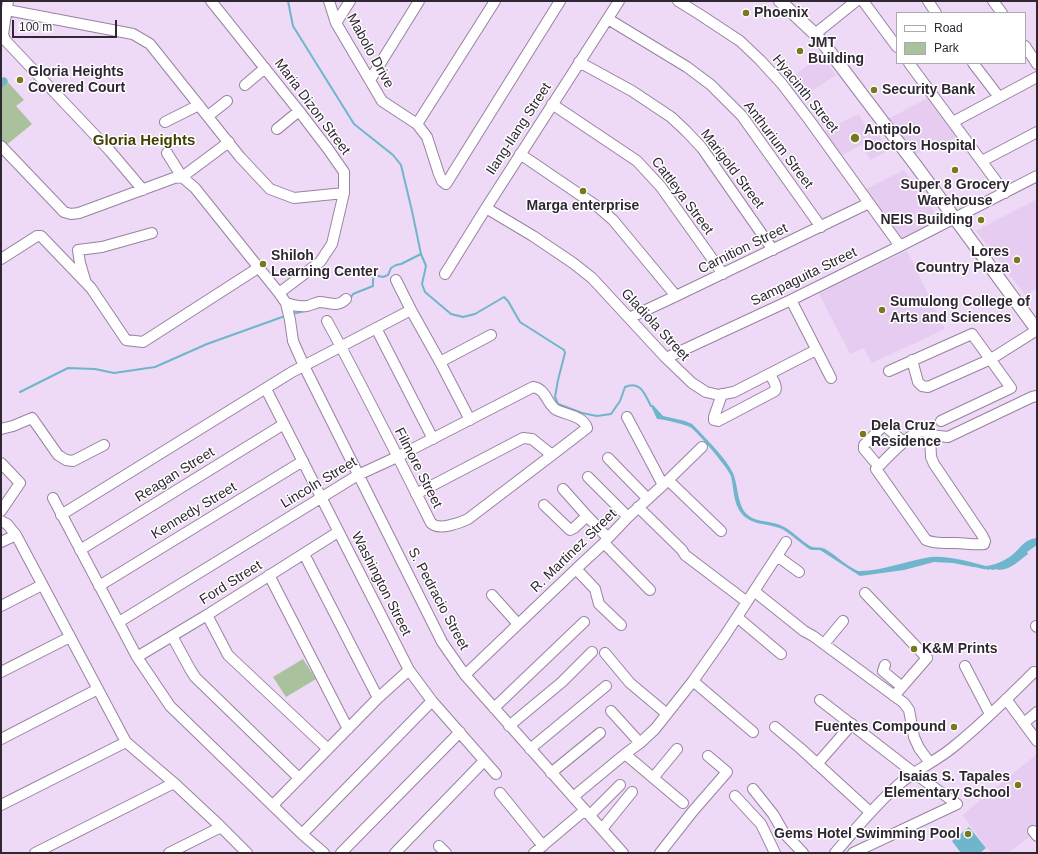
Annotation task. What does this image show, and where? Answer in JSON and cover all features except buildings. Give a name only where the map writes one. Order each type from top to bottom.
[{"type":"main road","points":[[780,1],[816,34],[917,167],[1037,330]]},
{"type":"street","name":"Maria Dizon Street","points":[[211,1],[299,111],[344,172],[344,193],[332,244],[320,262],[279,293]]},
{"type":"street","name":"Mabolo Drive","points":[[330,1],[336,23],[382,101],[417,124],[427,137],[439,174],[442,181],[446,184],[560,1]]},
{"type":"street","points":[[336,23],[350,1]]},
{"type":"street","points":[[370,80],[419,1]]},
{"type":"street","points":[[417,124],[495,1]]},
{"type":"street","name":"Ilang-Ilang Street","points":[[445,274],[520,154],[619,1]]},
{"type":"street","name":"Hyacinth Street","points":[[678,1],[740,41],[782,84],[900,246]]},
{"type":"street","points":[[816,34],[856,1]]},
{"type":"street","points":[[863,1],[896,46]]},
{"type":"street","points":[[928,1],[935,12]]},
{"type":"street","points":[[993,1],[1001,12]]},
{"type":"street","points":[[143,190],[110,151],[6,40],[3,34],[7,6],[133,34],[150,44],[240,157],[270,189],[294,198],[344,193]]},
{"type":"street","name":"Anthurium Street","points":[[608,19],[686,67],[716,90],[742,116],[821,227]]},
{"type":"street","points":[[1026,48],[1037,64]]},
{"type":"street","name":"Marigold Street","points":[[579,62],[632,91],[671,117],[686,131],[702,148],[773,250]]},
{"type":"street","points":[[910,64],[1005,193]]},
{"type":"street","points":[[974,64],[999,97]]},
{"type":"street","points":[[245,86],[265,68]]},
{"type":"street","points":[[953,122],[1037,77]]},
{"type":"street","points":[[208,116],[227,101]]},
{"type":"street","name":"Cattleya Street","points":[[552,104],[637,161],[661,187],[722,274]]},
{"type":"street","points":[[165,122],[198,105]]},
{"type":"street","points":[[277,129],[299,111]]},
{"type":"street","points":[[982,161],[1037,132]]},
{"type":"street","points":[[1,146],[64,212],[71,214],[79,213],[174,178],[182,177],[229,142]]},
{"type":"street","points":[[167,153],[182,177],[194,188],[279,293],[286,306],[306,306],[318,302],[338,304],[346,299]]},
{"type":"street","points":[[520,154],[598,207],[613,220],[676,296]]},
{"type":"street","name":"Sampaguita Street","points":[[666,358],[791,300],[955,219],[1037,176]]},
{"type":"street","name":"Carnition Street","points":[[629,318],[869,203]]},
{"type":"street","name":"Gladiola Street","points":[[486,208],[533,236],[573,263],[592,278],[666,358],[692,383],[706,392],[719,395],[734,392],[816,350]]},
{"type":"street","points":[[86,282],[80,263],[78,250],[102,247],[152,233]]},
{"type":"street","points":[[1,259],[37,236],[41,236],[97,295],[126,340],[143,342],[258,268]]},
{"type":"street","points":[[396,280],[470,420]]},
{"type":"street","points":[[791,300],[831,378]]},
{"type":"street","name":"S. Pedracio Street","points":[[286,306],[290,320],[293,342],[304,366],[442,642],[465,676],[623,853]]},
{"type":"street","points":[[61,515],[304,366],[411,310]]},
{"type":"street","name":"Filmore Street","points":[[327,321],[433,525],[439,527],[461,523],[468,519],[583,432]]},
{"type":"street","points":[[376,328],[433,439]]},
{"type":"street","points":[[912,360],[918,382],[922,386],[928,387],[991,359],[1037,330]]},
{"type":"street","points":[[889,371],[972,334],[1011,388],[941,421]]},
{"type":"street","points":[[440,362],[491,335]]},
{"type":"street","points":[[722,394],[714,417],[714,420],[716,421],[775,391],[777,389],[770,374]]},
{"type":"street","name":"Lincoln Street","points":[[119,622],[358,475],[397,457],[533,388],[538,388],[543,391],[555,408],[584,422],[587,428],[583,432]]},
{"type":"street","name":"Washington Street","points":[[266,389],[409,670],[432,701],[496,774]]},
{"type":"street","points":[[875,465],[914,434],[925,431],[930,435],[948,437],[1037,396]]},
{"type":"street","points":[[627,417],[666,482],[721,531]]},
{"type":"street","points":[[1,429],[32,418],[58,454],[66,460],[73,461],[104,445]]},
{"type":"street","name":"Reagan Street","points":[[80,550],[284,424]]},
{"type":"street","points":[[904,442],[884,427],[865,443],[861,443],[926,540],[931,542],[977,545],[984,544],[985,541],[982,535],[934,464],[931,457],[930,435]]},
{"type":"street","points":[[416,494],[523,438],[532,439],[552,455]]},
{"type":"street","name":"R. Martinez Street","points":[[465,676],[606,541],[638,507],[702,447]]},
{"type":"street","points":[[608,458],[648,499]]},
{"type":"street","name":"Kennedy Street","points":[[99,586],[303,461]]},
{"type":"street","points":[[1,463],[20,483],[1,511]]},
{"type":"street","points":[[588,476],[628,517]]},
{"type":"street","points":[[563,489],[587,516],[606,541],[650,590]]},
{"type":"street","points":[[53,498],[137,657],[170,706],[302,834],[324,853]]},
{"type":"street","points":[[544,505],[570,530],[587,516]]},
{"type":"street","points":[[638,507],[682,550],[685,555],[747,602]]},
{"type":"street","points":[[1,521],[7,524],[16,535],[126,742],[174,783],[247,853]]},
{"type":"street","name":"Ford Street","points":[[137,657],[207,615],[338,532]]},
{"type":"street","points":[[1,542],[16,535]]},
{"type":"street","points":[[573,797],[640,743],[655,729],[693,681],[786,542]]},
{"type":"street","points":[[304,554],[378,698]]},
{"type":"street","points":[[777,556],[799,572]]},
{"type":"street","points":[[576,569],[595,589],[599,604],[621,625]]},
{"type":"street","points":[[269,575],[348,729]]},
{"type":"street","points":[[1,606],[42,585]]},
{"type":"street","points":[[754,591],[804,631],[813,636],[904,703],[909,710],[914,737],[919,748],[930,763]]},
{"type":"street","points":[[865,593],[927,658],[894,696]]},
{"type":"street","points":[[492,596],[518,624]]},
{"type":"street","points":[[207,615],[228,655],[328,750]]},
{"type":"street","points":[[737,616],[781,654]]},
{"type":"street","points":[[824,644],[843,621]]},
{"type":"street","points":[[494,708],[584,622]]},
{"type":"street","points":[[1,672],[70,636]]},
{"type":"street","points":[[172,636],[195,677],[299,778]]},
{"type":"street","points":[[509,726],[562,682],[592,652]]},
{"type":"street","points":[[605,653],[630,683],[667,714]]},
{"type":"street","points":[[885,665],[883,671],[902,687]]},
{"type":"street","points":[[965,666],[990,714]]},
{"type":"street","points":[[273,805],[378,698],[409,670]]},
{"type":"street","points":[[835,853],[870,812],[898,785],[951,749],[1034,672]]},
{"type":"street","points":[[693,681],[753,732]]},
{"type":"street","points":[[530,749],[606,686]]},
{"type":"street","points":[[1,739],[98,689]]},
{"type":"street","points":[[1006,699],[1037,741]]},
{"type":"street","points":[[820,700],[914,773],[957,804],[854,853]]},
{"type":"street","points":[[302,834],[432,701]]},
{"type":"street","points":[[610,711],[640,743]]},
{"type":"street","points":[[1024,723],[1037,712]]},
{"type":"street","points":[[817,764],[852,724]]},
{"type":"street","points":[[774,728],[817,764],[870,812]]},
{"type":"street","points":[[342,853],[460,732]]},
{"type":"street","points":[[551,773],[600,733]]},
{"type":"street","points":[[1,805],[126,742]]},
{"type":"street","points":[[653,778],[677,749]]},
{"type":"street","points":[[625,754],[683,802]]},
{"type":"street","points":[[660,853],[693,811],[727,772],[708,756]]},
{"type":"street","points":[[395,853],[484,761]]},
{"type":"street","points":[[35,853],[174,783]]},
{"type":"street","points":[[534,853],[587,813],[620,784]]},
{"type":"street","points":[[753,789],[773,814],[784,833],[803,853]]},
{"type":"street","points":[[602,829],[632,792]]},
{"type":"street","points":[[500,793],[543,846]]},
{"type":"street","points":[[735,796],[761,824],[775,853]]},
{"type":"street","points":[[169,853],[221,827]]},
{"type":"shaded area","points":[[820,54],[836,75],[798,100],[786,83]]},
{"type":"shaded area","points":[[928,98],[957,137],[915,155],[888,119]]},
{"type":"shaded area","name":"Antipolo Doctors Hospital","points":[[859,114],[867,130],[875,126],[888,151],[870,160],[862,145],[842,155],[824,131]]},
{"type":"shaded area","points":[[904,170],[942,223],[903,242],[864,190]]},
{"type":"shaded area","name":"Lores Country Plaza","points":[[1037,199],[1037,288],[1025,295],[976,231]]},
{"type":"shaded area","name":"Sumulong College of Arts and Sciences","points":[[907,251],[945,329],[872,363],[864,348],[850,354],[818,292]]},
{"type":"shaded area","name":"Isaias S. Tapales Elementary School","points":[[1037,754],[1037,831],[1008,853],[991,853],[962,815]]},
{"type":"green space","points":[[6,80],[24,100],[16,106],[32,124],[4,147],[1,144],[1,84]]},
{"type":"green space","points":[[303,659],[316,679],[286,697],[273,677]]},
{"type":"water","points":[[653,405],[663,416],[692,424],[716,449],[726,461],[733,473],[740,502],[747,515],[751,518],[776,523],[784,527],[810,546],[825,549],[858,571],[876,570],[931,557],[958,559],[986,566],[996,564],[1008,558],[1029,540],[1037,538],[1037,545],[1027,552],[1028,554],[1014,565],[1003,570],[988,570],[953,563],[934,562],[904,570],[860,576],[820,550],[809,549],[782,529],[751,521],[746,518],[737,506],[729,472],[712,450],[690,427],[683,424],[657,419],[651,406]]},
{"type":"water","name":"Gems Hotel Swimming Pool","points":[[969,827],[986,848],[980,853],[961,853],[952,841]]},
{"type":"waterway","points":[[288,1],[293,26],[354,124],[393,155],[401,165],[421,254],[426,266],[422,284],[425,292],[451,314],[463,317],[475,314],[504,297],[508,301],[520,322],[564,350],[565,353],[555,397],[558,404],[582,413],[597,416],[611,414],[620,401],[625,387],[635,385],[642,390],[651,406]]},
{"type":"waterway","points":[[1,84],[4,81]]},
{"type":"waterway","points":[[350,299],[353,294],[373,286],[374,275],[383,277],[388,275],[391,268],[421,254]]},
{"type":"waterway","points":[[292,314],[305,311]]},
{"type":"waterway","points":[[20,392],[68,368],[95,369],[114,373],[155,367],[207,344],[285,316]]},
{"type":"place","name":"Phoenix","points":[[746,13]]},
{"type":"place","name":"JMT Building","points":[[800,51]]},
{"type":"place","name":"Gloria Heights Covered Court","points":[[20,80]]},
{"type":"place","name":"Security Bank","points":[[874,90]]},
{"type":"place","name":"Antipolo Doctors Hospital","points":[[855,138]]},
{"type":"place","name":"Super 8 Grocery Warehouse","points":[[955,170]]},
{"type":"place","name":"Marga enterprise","points":[[583,191]]},
{"type":"place","name":"NEIS Building","points":[[981,220]]},
{"type":"place","name":"Lores Country Plaza","points":[[1017,260]]},
{"type":"place","name":"Shiloh Learning Center","points":[[263,264]]},
{"type":"place","name":"Sumulong College of Arts and Sciences","points":[[882,310]]},
{"type":"place","name":"Dela Cruz Residence","points":[[863,434]]},
{"type":"place","name":"K&M Prints","points":[[914,649]]},
{"type":"place","name":"Fuentes Compound","points":[[954,727]]},
{"type":"place","name":"Isaias S. Tapales Elementary School","points":[[1018,785]]},
{"type":"place","name":"Gems Hotel Swimming Pool","points":[[968,834]]},
{"type":"district","name":"Gloria Heights","points":[[144,141]]}]
